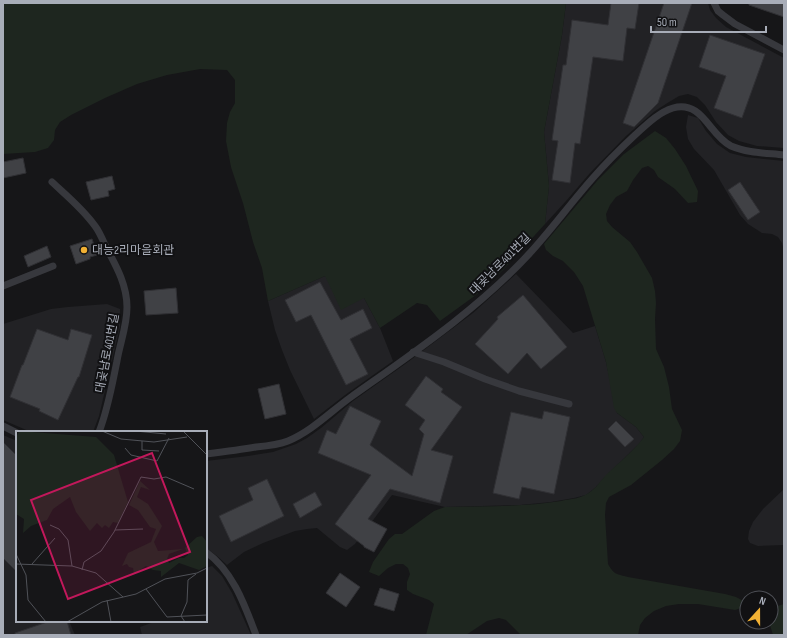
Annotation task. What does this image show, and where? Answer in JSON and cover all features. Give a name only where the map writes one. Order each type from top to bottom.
[{"type":"lane","points":[[714,3],[718,11],[735,24],[784,50]]},
{"type":"lane","name":"대곶남로401번길","points":[[207,454],[270,445],[287,441],[304,433],[413,352],[493,290],[529,254],[592,179],[621,148],[663,112],[674,108],[683,107],[693,109],[702,116],[718,136],[728,144],[742,150],[784,155]]},
{"type":"lane","name":"대곶남로401번길","points":[[52,182],[77,205],[95,226],[124,285],[127,306],[126,326],[117,359],[109,400],[99,431]]},
{"type":"lane","points":[[3,286],[52,266]]},
{"type":"lane","points":[[413,352],[444,362],[519,391],[569,404]]},
{"type":"lane","points":[[3,426],[16,432]]},
{"type":"lane","points":[[207,553],[224,569],[234,585],[256,635]]},
{"type":"shaded area","points":[[3,3],[566,3],[562,35],[544,132],[549,186],[545,224],[503,270],[476,295],[440,321],[427,305],[417,303],[380,328],[364,298],[341,310],[325,276],[268,301],[262,268],[231,167],[226,141],[227,123],[230,112],[235,103],[235,80],[227,70],[200,69],[167,75],[137,84],[105,98],[60,122],[55,130],[54,140],[48,148],[35,152],[3,154]]},
{"type":"shaded area","points":[[566,3],[708,3],[710,10],[716,18],[726,27],[784,58],[784,148],[757,146],[739,141],[728,135],[697,97],[688,94],[679,96],[655,111],[626,136],[590,173],[545,224],[549,186],[544,132],[562,35]]},
{"type":"shaded area","points":[[688,115],[698,118],[706,131],[717,144],[730,153],[746,157],[784,161],[784,251],[782,243],[778,237],[772,234],[762,233],[748,224],[740,215],[714,170],[694,149],[688,139],[686,127]]},
{"type":"shaded area","points":[[655,131],[666,138],[675,149],[686,166],[698,191],[697,202],[688,203],[675,189],[658,177],[654,170],[648,166],[642,168],[627,191],[616,197],[606,214],[607,221],[630,242],[652,278],[656,303],[656,349],[664,367],[672,409],[682,430],[680,441],[674,449],[631,485],[609,497],[606,503],[605,515],[608,564],[614,572],[628,577],[736,597],[739,599],[739,609],[735,610],[698,604],[666,606],[654,611],[645,618],[640,625],[638,635],[521,635],[506,620],[499,618],[487,621],[466,635],[426,635],[434,604],[429,600],[407,590],[407,582],[410,574],[408,568],[403,564],[396,564],[388,568],[379,576],[369,572],[373,562],[389,539],[395,534],[402,534],[434,511],[445,507],[532,504],[561,501],[582,496],[594,489],[644,437],[636,427],[617,413],[614,408],[606,362],[583,286],[574,272],[563,261],[553,256],[546,250],[544,244],[597,181],[624,154]]},
{"type":"shaded area","points":[[516,274],[573,333],[595,326],[606,362],[617,413],[636,427],[644,437],[639,444],[595,488],[586,495],[574,498],[520,505],[445,507],[392,495],[355,544],[347,550],[340,547],[317,528],[295,531],[263,543],[244,552],[227,565],[207,549],[207,461],[273,452],[296,444],[307,438],[353,401],[473,313]]},
{"type":"shaded area","points":[[325,276],[364,298],[380,328],[393,361],[314,419],[282,350],[275,330],[268,301]]},
{"type":"shaded area","points":[[107,304],[120,309],[120,326],[99,416],[93,431],[29,431],[3,420],[3,324],[51,309]]},
{"type":"shaded area","points":[[3,435],[16,441],[16,622],[69,622],[75,635],[3,635]]},
{"type":"shaded area","points":[[784,489],[784,545],[758,546],[750,543],[748,539],[749,531],[753,522],[763,509]]},
{"type":"shaded area","points":[[212,566],[222,576],[232,593],[251,635],[142,635],[140,627],[154,622],[207,622],[207,568]]},
{"type":"shaded area","points":[[784,604],[784,635],[773,635],[771,630],[779,630],[779,606]]},
{"type":"building","points":[[611,3],[639,3],[635,29],[627,28],[623,61],[593,57],[580,144],[575,143],[570,183],[552,180],[558,141],[552,140],[563,65],[566,65],[572,20],[608,25]]},
{"type":"building","points":[[664,3],[692,3],[658,103],[634,127],[623,123]]},
{"type":"building","points":[[749,3],[784,3],[784,17],[749,5]]},
{"type":"building","points":[[710,35],[765,54],[742,118],[714,108],[726,76],[699,67]]},
{"type":"building","points":[[23,158],[26,173],[3,178],[3,162]]},
{"type":"building","points":[[112,176],[115,189],[108,191],[109,196],[91,200],[86,182]]},
{"type":"building","points":[[740,182],[760,212],[748,220],[728,190]]},
{"type":"building","name":"대능2리마을회관","points":[[92,239],[97,255],[76,264],[70,246]]},
{"type":"building","points":[[47,246],[51,257],[28,267],[24,256]]},
{"type":"building","points":[[320,282],[341,320],[363,309],[372,328],[350,339],[368,374],[346,385],[311,315],[296,322],[285,300]]},
{"type":"building","points":[[176,288],[178,313],[146,315],[144,291]]},
{"type":"building","points":[[523,295],[567,347],[541,369],[527,353],[508,374],[475,344],[498,319],[497,317]]},
{"type":"building","points":[[37,329],[68,340],[71,329],[92,335],[79,377],[58,420],[39,411],[40,409],[10,397]]},
{"type":"building","points":[[426,376],[443,389],[441,392],[462,407],[431,450],[453,456],[440,503],[390,489],[368,519],[387,529],[374,552],[364,547],[335,524],[371,475],[318,453],[327,430],[336,434],[350,406],[381,421],[370,445],[412,476],[424,434],[419,429],[425,420],[405,405]]},
{"type":"building","points":[[279,384],[286,414],[265,419],[258,389]]},
{"type":"building","points":[[544,411],[570,417],[554,494],[522,487],[519,499],[493,493],[511,412],[542,419]]},
{"type":"building","points":[[616,421],[634,439],[625,447],[608,429]]},
{"type":"building","points":[[3,442],[16,455],[16,571],[3,558]]},
{"type":"building","points":[[267,479],[284,516],[231,542],[219,516],[253,500],[248,488]]},
{"type":"building","points":[[315,492],[322,505],[300,518],[293,504]]},
{"type":"building","points":[[340,573],[360,587],[346,607],[326,593]]},
{"type":"building","points":[[380,588],[399,594],[394,611],[374,605]]},
{"type":"building","points":[[47,622],[67,622],[71,635],[15,635],[15,633]]},
{"type":"place","name":"대능2리마을회관","points":[[84,250]]}]
